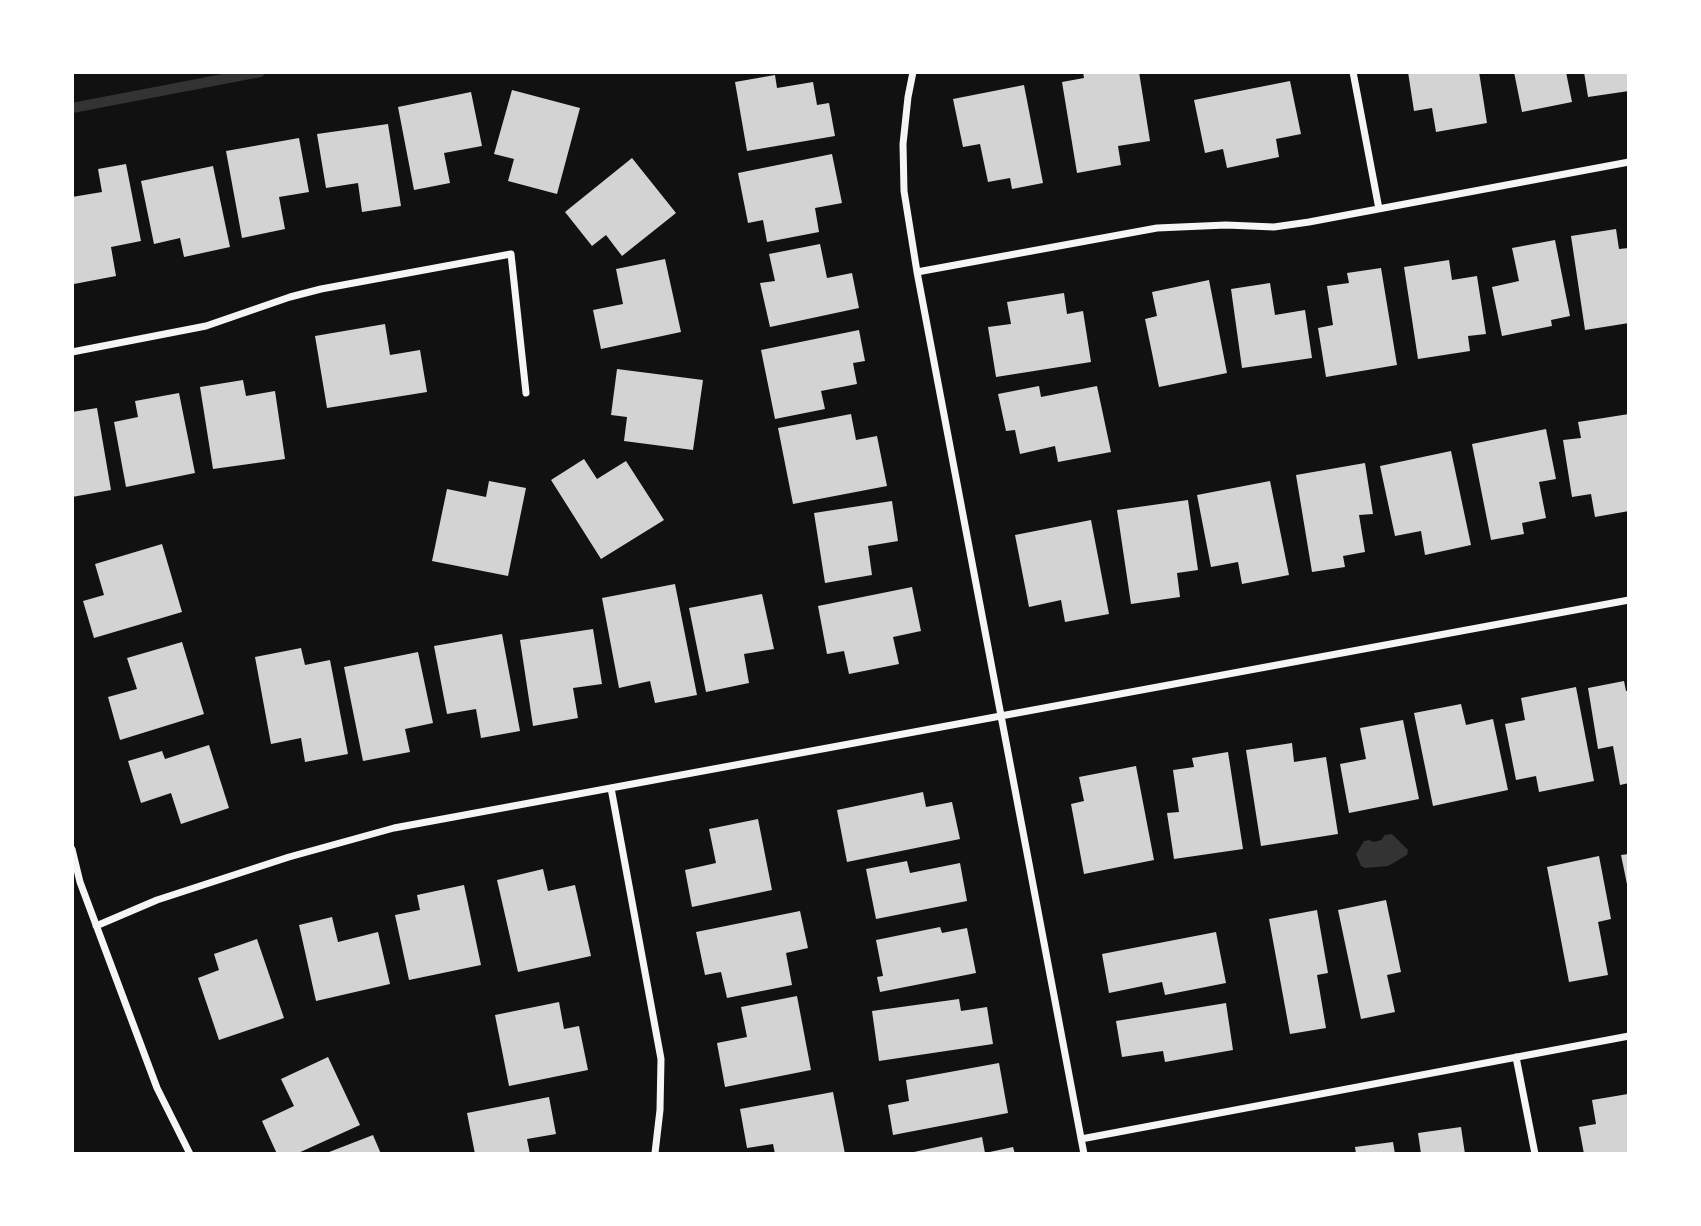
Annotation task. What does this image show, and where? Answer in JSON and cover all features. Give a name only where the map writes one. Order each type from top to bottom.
[{"type":"street","points":[[913,72],[903,144],[904,191],[917,272],[1084,1154]]},
{"type":"street","points":[[1353,72],[1380,209]]},
{"type":"street","points":[[917,272],[1157,228],[1226,225],[1274,227],[1309,222],[1629,162]]},
{"type":"street","points":[[72,352],[206,326],[321,289],[511,254],[526,393]]},
{"type":"street","points":[[96,926],[183,891],[289,857],[394,828],[1629,600]]},
{"type":"street","points":[[611,788],[661,1059],[660,1110],[655,1153]]},
{"type":"street","points":[[72,849],[80,882],[157,1088],[190,1154]]},
{"type":"street","points":[[1081,1139],[1629,1036]]},
{"type":"street","points":[[1516,1057],[1535,1154]]},
{"type":"shaded area","points":[[1392,834],[1408,850],[1407,855],[1388,866],[1361,866],[1356,854],[1364,841],[1374,842]]},
{"type":"building","points":[[1083,72],[1139,72],[1150,141],[1118,146],[1121,165],[1077,173],[1062,82],[1084,78]]},
{"type":"building","points":[[1408,72],[1479,72],[1487,123],[1436,132],[1432,108],[1414,111]]},
{"type":"building","points":[[1514,72],[1566,72],[1572,102],[1522,112]]},
{"type":"building","points":[[1584,72],[1629,72],[1629,91],[1588,97]]},
{"type":"building","points":[[775,75],[777,88],[813,82],[817,105],[829,103],[835,136],[747,151],[735,82]]},
{"type":"building","points":[[1290,81],[1301,134],[1276,139],[1279,157],[1227,168],[1223,149],[1205,153],[1194,100]]},
{"type":"building","points":[[1024,85],[1043,183],[1012,189],[1010,178],[988,182],[980,144],[963,147],[953,99]]},
{"type":"building","points":[[512,90],[580,108],[557,194],[508,181],[514,159],[494,154]]},
{"type":"building","points":[[471,92],[482,146],[444,153],[450,183],[414,190],[398,107]]},
{"type":"building","points":[[388,124],[401,206],[362,212],[358,183],[326,188],[317,134]]},
{"type":"building","points":[[299,138],[309,192],[279,197],[285,229],[242,238],[226,151]]},
{"type":"building","points":[[832,154],[842,203],[815,208],[819,232],[767,242],[763,220],[748,223],[738,173]]},
{"type":"building","points":[[632,158],[676,213],[622,256],[606,235],[592,246],[565,212]]},
{"type":"building","points":[[126,164],[141,241],[111,247],[116,276],[74,284],[72,197],[102,192],[98,169]]},
{"type":"building","points":[[213,166],[230,247],[184,257],[180,238],[154,244],[141,181]]},
{"type":"building","points":[[1616,229],[1619,249],[1629,248],[1629,323],[1585,330],[1571,236]]},
{"type":"building","points":[[1555,240],[1570,316],[1551,320],[1552,326],[1502,336],[1492,287],[1519,281],[1512,248]]},
{"type":"building","points":[[820,244],[827,278],[852,273],[859,308],[770,327],[760,283],[775,281],[769,254]]},
{"type":"building","points":[[665,259],[681,332],[601,349],[593,310],[623,304],[616,269]]},
{"type":"building","points":[[1449,260],[1452,280],[1477,276],[1486,334],[1468,336],[1470,351],[1418,359],[1404,267]]},
{"type":"building","points":[[1381,268],[1397,365],[1326,377],[1318,328],[1333,325],[1327,286],[1349,283],[1347,273]]},
{"type":"building","points":[[1209,280],[1227,373],[1159,387],[1145,319],[1157,316],[1152,292]]},
{"type":"building","points":[[1270,283],[1275,315],[1305,310],[1312,358],[1242,368],[1231,289]]},
{"type":"building","points":[[1064,293],[1067,314],[1083,311],[1091,362],[996,377],[988,327],[1011,324],[1007,302]]},
{"type":"building","points":[[385,324],[390,355],[420,350],[427,392],[327,408],[315,336]]},
{"type":"building","points":[[859,330],[865,361],[853,363],[857,384],[821,391],[825,409],[775,419],[761,350]]},
{"type":"building","points":[[617,369],[703,380],[693,450],[624,441],[627,417],[611,415]]},
{"type":"building","points":[[243,380],[246,396],[275,391],[285,459],[213,469],[200,387]]},
{"type":"building","points":[[1039,386],[1041,397],[1097,386],[1111,452],[1058,462],[1055,446],[1020,454],[1015,430],[1006,431],[998,394]]},
{"type":"building","points":[[179,393],[195,473],[126,487],[114,422],[138,417],[135,401]]},
{"type":"building","points":[[97,408],[111,490],[72,497],[72,412]]},
{"type":"building","points":[[851,414],[856,440],[877,436],[887,486],[793,504],[778,428]]},
{"type":"building","points":[[1629,414],[1629,511],[1595,517],[1591,494],[1572,497],[1563,440],[1581,438],[1578,422]]},
{"type":"building","points":[[1546,429],[1556,479],[1539,482],[1546,518],[1522,523],[1524,534],[1491,540],[1472,444]]},
{"type":"building","points":[[1451,451],[1471,545],[1425,555],[1421,531],[1395,536],[1380,466]]},
{"type":"building","points":[[584,459],[597,479],[626,461],[664,520],[601,559],[551,480]]},
{"type":"building","points":[[1365,463],[1373,514],[1359,515],[1365,552],[1343,556],[1345,567],[1312,572],[1296,475]]},
{"type":"building","points":[[489,481],[526,488],[508,576],[432,561],[447,489],[486,497]]},
{"type":"building","points":[[1270,481],[1289,575],[1242,584],[1238,562],[1211,567],[1197,495]]},
{"type":"building","points":[[1188,500],[1198,570],[1177,573],[1180,597],[1131,604],[1117,510]]},
{"type":"building","points":[[892,501],[898,541],[868,546],[872,575],[825,583],[814,513]]},
{"type":"building","points":[[1091,520],[1109,614],[1065,622],[1061,600],[1029,607],[1015,535]]},
{"type":"building","points":[[162,544],[182,612],[94,638],[83,601],[104,595],[95,564]]},
{"type":"building","points":[[675,584],[697,695],[655,703],[650,681],[619,688],[602,598]]},
{"type":"building","points":[[912,587],[921,631],[893,637],[899,664],[849,674],[844,651],[827,654],[818,606]]},
{"type":"building","points":[[762,594],[774,649],[744,654],[749,683],[706,692],[689,608]]},
{"type":"building","points":[[593,629],[602,684],[573,688],[578,718],[533,726],[520,640]]},
{"type":"building","points":[[502,634],[520,731],[481,738],[476,709],[447,714],[434,646]]},
{"type":"building","points":[[182,642],[204,714],[120,740],[108,697],[137,689],[127,658]]},
{"type":"building","points":[[301,648],[305,665],[330,660],[348,754],[305,762],[301,738],[271,744],[255,657]]},
{"type":"building","points":[[418,652],[433,723],[405,729],[410,752],[363,761],[344,667]]},
{"type":"building","points":[[1624,681],[1626,691],[1629,691],[1629,783],[1620,785],[1613,746],[1598,749],[1588,688]]},
{"type":"building","points":[[1576,687],[1594,781],[1539,792],[1536,776],[1516,780],[1505,724],[1525,720],[1521,698]]},
{"type":"building","points":[[1461,704],[1466,725],[1493,719],[1508,790],[1433,806],[1414,713]]},
{"type":"building","points":[[1403,720],[1419,799],[1349,813],[1340,764],[1366,759],[1360,728]]},
{"type":"building","points":[[1292,743],[1294,762],[1326,757],[1338,834],[1261,846],[1246,750]]},
{"type":"building","points":[[209,745],[229,808],[181,824],[171,793],[141,803],[128,761],[162,751],[165,759]]},
{"type":"building","points":[[1228,752],[1243,849],[1174,859],[1167,813],[1179,812],[1173,770],[1194,767],[1192,758]]},
{"type":"building","points":[[1136,766],[1154,860],[1084,874],[1071,804],[1084,801],[1079,777]]},
{"type":"building","points":[[923,792],[926,807],[952,802],[960,839],[847,862],[837,810]]},
{"type":"building","points":[[758,819],[772,890],[692,907],[685,870],[716,863],[709,829]]},
{"type":"building","points":[[1629,854],[1629,889],[1628,889],[1621,855]]},
{"type":"building","points":[[1599,856],[1611,919],[1598,922],[1608,975],[1569,982],[1547,867]]},
{"type":"building","points":[[907,861],[910,873],[960,863],[967,901],[876,919],[866,869]]},
{"type":"building","points":[[543,869],[548,891],[575,885],[591,956],[518,972],[497,880]]},
{"type":"building","points":[[464,885],[481,965],[409,980],[395,915],[420,910],[417,895]]},
{"type":"building","points":[[1386,900],[1401,972],[1387,975],[1395,1012],[1361,1019],[1338,910]]},
{"type":"building","points":[[1317,910],[1328,973],[1317,975],[1326,1028],[1290,1034],[1269,919]]},
{"type":"building","points":[[800,911],[808,948],[786,953],[792,985],[727,998],[721,972],[705,975],[696,932]]},
{"type":"building","points":[[332,917],[338,942],[378,932],[390,984],[316,1001],[299,925]]},
{"type":"building","points":[[940,927],[942,933],[967,928],[976,973],[880,992],[877,977],[883,976],[876,940]]},
{"type":"building","points":[[1216,932],[1226,983],[1165,995],[1162,982],[1109,993],[1102,954]]},
{"type":"building","points":[[257,939],[284,1018],[219,1040],[198,978],[219,970],[214,954]]},
{"type":"building","points":[[797,996],[811,1070],[725,1087],[717,1043],[747,1037],[741,1007]]},
{"type":"building","points":[[959,999],[961,1011],[987,1007],[993,1044],[879,1061],[872,1011]]},
{"type":"building","points":[[559,1002],[564,1029],[579,1026],[588,1070],[509,1086],[495,1015]]},
{"type":"building","points":[[1226,1003],[1233,1050],[1165,1062],[1163,1051],[1122,1057],[1116,1021]]},
{"type":"building","points":[[328,1057],[360,1125],[296,1154],[277,1154],[262,1121],[294,1106],[281,1079]]},
{"type":"building","points":[[999,1063],[1008,1113],[893,1135],[888,1105],[909,1101],[906,1080]]},
{"type":"building","points":[[833,1092],[845,1154],[775,1154],[773,1144],[747,1148],[740,1109]]},
{"type":"building","points":[[1628,1094],[1629,1154],[1584,1154],[1579,1127],[1596,1124],[1592,1100]]},
{"type":"building","points":[[549,1097],[556,1134],[527,1139],[530,1154],[475,1154],[467,1113]]},
{"type":"building","points":[[1461,1127],[1465,1154],[1421,1154],[1418,1133]]},
{"type":"building","points":[[373,1135],[381,1154],[324,1154]]},
{"type":"building","points":[[982,1137],[985,1153],[1013,1147],[1015,1154],[905,1154]]},
{"type":"building","points":[[1393,1142],[1395,1154],[1356,1154],[1355,1147]]},
{"type":"waterway","points":[[72,108],[260,72]]}]
